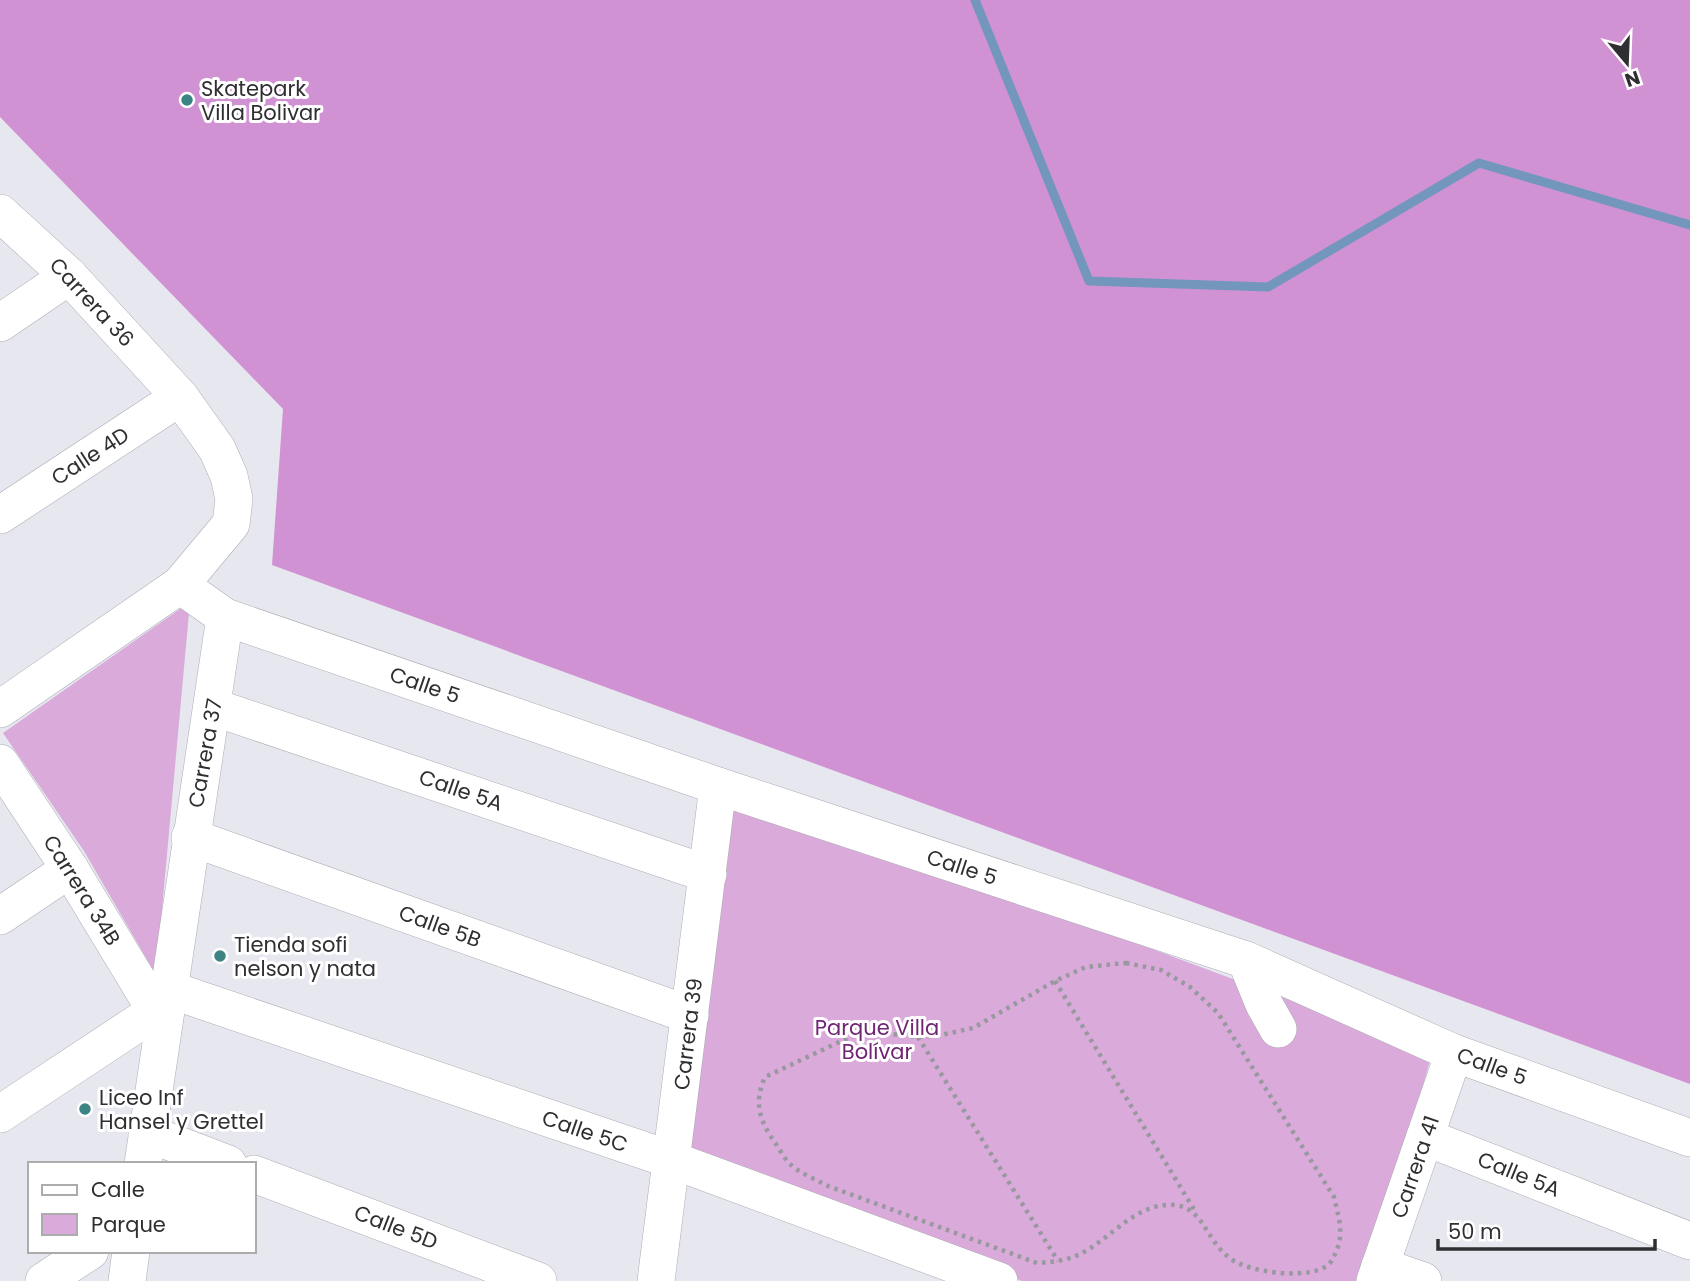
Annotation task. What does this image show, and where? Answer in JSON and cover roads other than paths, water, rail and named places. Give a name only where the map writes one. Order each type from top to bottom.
[{"type":"street","name":"Carrera 36","points":[[0,213],[69,276],[180,397]]},
{"type":"street","points":[[0,323],[69,276]]},
{"type":"street","points":[[0,709],[180,585],[231,524],[234,499],[229,476],[217,449],[180,397]]},
{"type":"street","name":"Calle 4D","points":[[0,515],[180,397]]},
{"type":"street","points":[[180,585],[225,617]]},
{"type":"street","name":"Carrera 37","points":[[145,1148],[163,1004],[213,706],[225,617]]},
{"type":"street","name":"Calle 5","points":[[225,617],[718,786],[1245,960],[1454,1053],[1690,1138]]},
{"type":"street","name":"Calle 5A","points":[[213,706],[708,874]]},
{"type":"street","name":"Carrera 34B","points":[[0,763],[163,1004]]},
{"type":"street","name":"Carrera 39","points":[[656,1281],[718,786]]},
{"type":"street","name":"Calle 5B","points":[[190,837],[690,1014]]},
{"type":"street","points":[[0,916],[70,869]]},
{"type":"street","points":[[1245,960],[1278,1029]]},
{"type":"street","points":[[0,1114],[163,1004]]},
{"type":"street","name":"Calle 5C","points":[[163,1004],[671,1160],[960,1274],[999,1281]]},
{"type":"street","name":"Carrera 41","points":[[1378,1274],[1454,1053]]},
{"type":"street","name":"Calle 5A","points":[[1425,1137],[1690,1241]]},
{"type":"street","points":[[145,1148],[218,1162]]},
{"type":"street","name":"Calle 5D","points":[[256,1175],[538,1281]]},
{"type":"street","points":[[44,1281],[87,1253]]},
{"type":"street","points":[[1378,1274],[1423,1281]]},
{"type":"waterway","points":[[975,0],[1089,281],[1268,287],[1479,163],[1690,225]]},
{"type":"place","name":"Skatepark Villa Bolivar","points":[[187,100]]},
{"type":"place","name":"Tienda sofi nelson y nata","points":[[220,956]]},
{"type":"place","name":"Liceo Inf Hansel y Grettel","points":[[85,1109]]},
{"type":"park label","name":"Parque Villa Bolívar","points":[[877,1039]]}]
